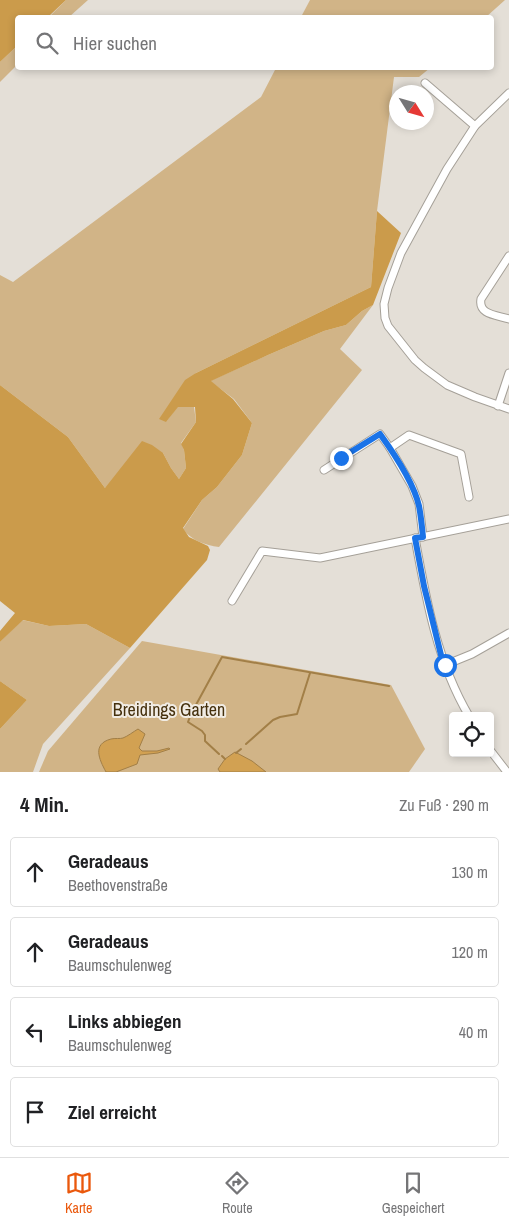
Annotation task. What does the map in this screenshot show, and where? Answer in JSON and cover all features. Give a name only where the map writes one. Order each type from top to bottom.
[{"type":"street","points":[[425,83],[475,126]]},
{"type":"street","points":[[509,93],[475,126],[438,184],[401,253],[384,304],[385,318],[388,326],[415,360],[424,368],[447,385],[509,409]]},
{"type":"street","points":[[509,256],[481,299],[481,307],[485,312],[509,319]]},
{"type":"street","points":[[498,406],[509,373]]},
{"type":"street","points":[[324,470],[380,434],[390,448],[412,486],[419,504],[419,538],[424,586],[441,655],[467,712]]},
{"type":"street","points":[[390,448],[409,435],[461,454],[469,497]]},
{"type":"street","points":[[232,601],[262,551],[320,558],[509,519]]},
{"type":"street","points":[[445,665],[472,654],[509,634]]},
{"type":"street","points":[[494,755],[507,772]]},
{"type":"green space","points":[[66,0],[88,0],[71,15],[51,15]]},
{"type":"green space","points":[[310,0],[505,0],[488,15],[302,15]]},
{"type":"green space","points":[[15,48],[15,67],[0,82],[0,62]]},
{"type":"green space","points":[[275,70],[428,70],[419,77],[394,77],[393,85],[389,85],[389,116],[377,211],[371,287],[196,373],[166,422],[177,407],[194,407],[196,422],[181,443],[184,450],[186,468],[179,479],[163,453],[105,488],[68,437],[0,385],[0,275],[13,282],[261,97]]},
{"type":"green space","points":[[373,305],[340,349],[362,370],[219,547],[204,544],[190,537],[183,529],[202,500],[217,487],[242,455],[252,423],[234,399],[210,381],[324,331],[346,325],[362,311]]},
{"type":"green space","points":[[22,620],[49,626],[86,624],[130,648],[43,744],[33,772],[0,772],[0,729],[27,700],[0,681],[0,642]]},
{"type":"green space","name":"Breidings Garten","points":[[142,641],[391,685],[425,749],[409,772],[39,772],[48,751]]},
{"type":"shaded area","points":[[0,0],[66,0],[50,15],[15,15],[15,48],[0,62]]},
{"type":"shaded area","points":[[377,211],[401,233],[373,305],[362,311],[346,325],[324,331],[211,381],[233,399],[252,423],[242,455],[217,487],[202,500],[183,528],[189,537],[208,546],[210,550],[207,560],[130,648],[86,624],[49,626],[23,620],[0,642],[0,631],[15,613],[0,601],[0,385],[68,437],[105,488],[142,441],[163,453],[179,479],[186,468],[184,450],[181,444],[196,422],[195,407],[178,407],[166,422],[159,419],[185,380],[371,287]]},
{"type":"shaded area","points":[[0,681],[27,700],[0,729]]},
{"type":"shaded area","points":[[138,729],[145,734],[139,748],[142,751],[170,749],[158,753],[140,755],[137,764],[116,772],[106,772],[99,757],[101,744],[111,739],[123,738]]},
{"type":"shaded area","points":[[235,752],[252,761],[266,772],[220,772],[218,769],[225,759]]},
{"type":"waterway","points":[[219,754],[205,741],[205,735],[202,731],[188,722],[222,657],[389,686]]},
{"type":"waterway","points":[[246,744],[273,720],[297,714],[310,673]]},
{"type":"waterway","points":[[236,753],[241,749]]},
{"type":"waterway","points":[[222,756],[225,759]]},
{"type":"route","points":[[341,458],[380,434],[412,486],[419,504],[423,537],[415,538],[424,586],[445,665]]}]
